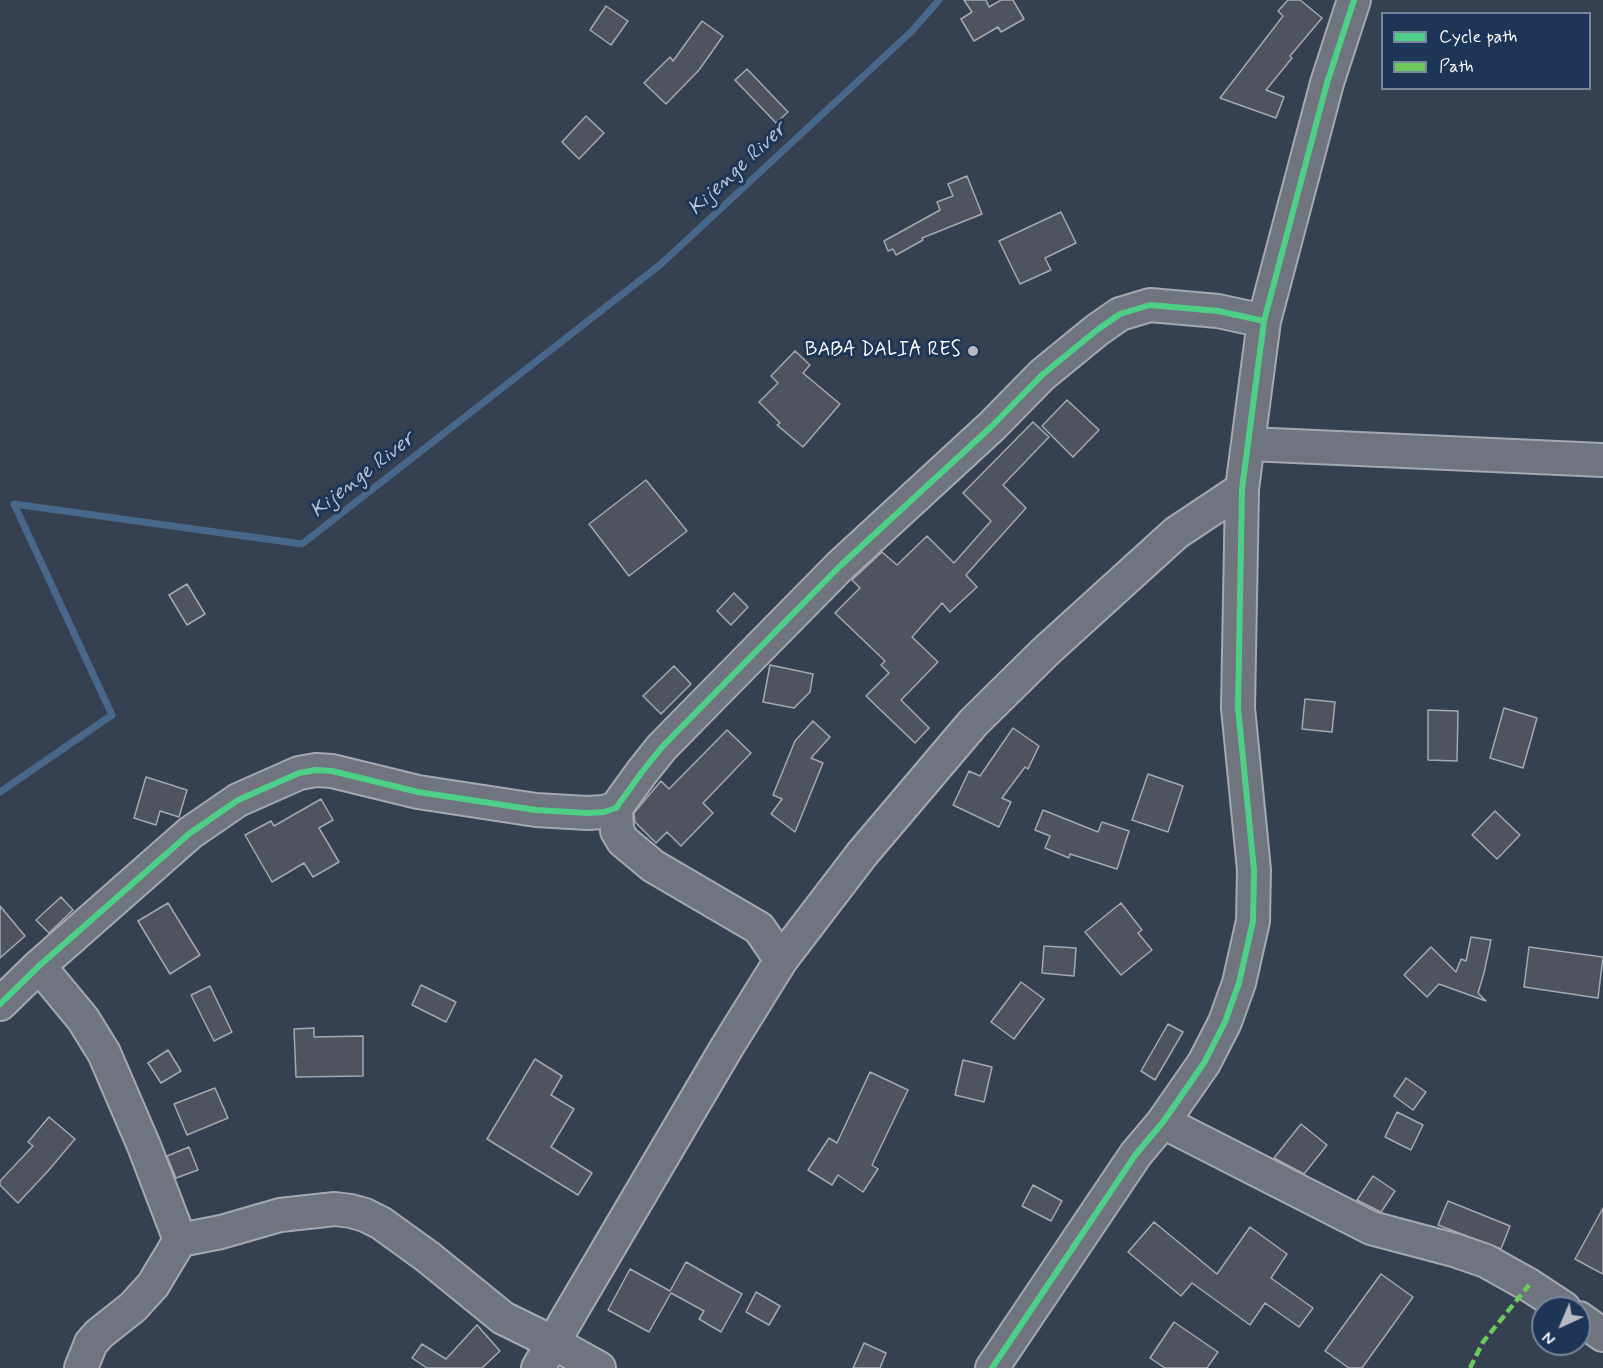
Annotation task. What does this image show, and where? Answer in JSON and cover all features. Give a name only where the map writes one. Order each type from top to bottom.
[{"type":"street","points":[[992,1368],[1136,1154],[1163,1122],[1204,1063],[1225,1022],[1239,983],[1253,921],[1254,870],[1238,708],[1242,489],[1264,321],[1327,84],[1354,0]]},
{"type":"street","points":[[0,1004],[39,966],[190,833],[238,800],[299,773],[316,770],[332,771],[418,792],[536,810],[587,813],[604,812],[616,808],[662,747],[840,566],[992,426],[1042,375],[1097,330],[1120,314],[1150,305],[1218,311],[1264,321]]},
{"type":"street","points":[[1249,444],[1603,460]]},
{"type":"street","points":[[546,1355],[727,1047],[781,960],[862,854],[973,723],[1124,579],[1176,533],[1242,489]]},
{"type":"street","points":[[616,808],[617,831],[623,841],[653,866],[759,928],[781,960]]},
{"type":"street","points":[[39,966],[83,1019],[104,1053],[144,1146],[180,1240]]},
{"type":"street","points":[[1163,1122],[1371,1228],[1454,1250],[1486,1262],[1546,1296]]},
{"type":"street","points":[[81,1368],[91,1343],[133,1307],[153,1285],[180,1240],[221,1232],[280,1215],[335,1209],[374,1218],[428,1257],[546,1355],[599,1368]]},
{"type":"building","points":[[964,0],[986,0],[989,7],[1001,0],[1013,0],[1024,19],[1001,32],[998,27],[974,41],[961,19],[972,12]]},
{"type":"building","points":[[1288,0],[1300,0],[1322,18],[1290,56],[1292,58],[1266,90],[1284,97],[1276,118],[1220,98],[1283,16],[1278,11]]},
{"type":"building","points":[[606,6],[628,21],[611,45],[590,30]]},
{"type":"building","points":[[702,21],[723,36],[699,70],[666,104],[644,83],[670,57],[673,61]]},
{"type":"building","points":[[747,69],[788,112],[776,123],[735,80]]},
{"type":"building","points":[[586,116],[604,133],[579,159],[562,142]]},
{"type":"building","points":[[967,176],[982,214],[922,238],[923,240],[896,255],[893,249],[888,251],[884,241],[940,210],[937,202],[953,196],[948,184]]},
{"type":"building","points":[[1061,212],[1076,243],[1045,258],[1051,270],[1020,284],[999,241]]},
{"type":"building","points":[[795,351],[810,365],[803,373],[840,404],[803,447],[777,425],[780,423],[759,402],[778,383],[771,376]]},
{"type":"building","points":[[1067,400],[1099,430],[1073,457],[1042,426]]},
{"type":"building","points":[[1033,422],[1049,437],[1003,485],[1026,508],[966,575],[977,587],[950,612],[942,603],[912,637],[938,662],[901,700],[929,728],[915,743],[866,696],[889,673],[881,665],[885,661],[835,613],[860,588],[852,580],[882,552],[897,565],[927,536],[954,563],[991,521],[963,493]]},
{"type":"building","points":[[646,480],[687,531],[629,576],[589,524]]},
{"type":"building","points":[[187,584],[205,614],[187,625],[169,595]]},
{"type":"building","points":[[734,593],[748,607],[731,625],[717,611]]},
{"type":"building","points":[[770,665],[813,674],[810,692],[794,708],[763,702]]},
{"type":"building","points":[[674,666],[691,684],[661,714],[643,696]]},
{"type":"building","points":[[1305,699],[1335,702],[1332,732],[1302,729]]},
{"type":"building","points":[[1504,708],[1537,718],[1523,768],[1490,758]]},
{"type":"building","points":[[1428,710],[1458,711],[1457,761],[1428,760]]},
{"type":"building","points":[[813,721],[830,737],[811,758],[823,763],[795,832],[771,814],[782,799],[773,795],[795,741]]},
{"type":"building","points":[[1013,728],[1039,746],[1028,769],[1025,767],[1002,798],[1011,802],[999,827],[953,805],[969,771],[980,776]]},
{"type":"building","points":[[727,730],[751,753],[703,803],[713,813],[681,846],[667,832],[656,843],[635,822],[634,813],[661,781],[669,789]]},
{"type":"building","points":[[1148,774],[1183,786],[1168,832],[1132,820]]},
{"type":"building","points":[[146,777],[187,790],[179,817],[160,811],[156,825],[134,818]]},
{"type":"building","points":[[321,799],[333,820],[319,828],[339,862],[313,877],[304,863],[272,882],[245,835],[271,821],[274,826]]},
{"type":"building","points":[[1043,810],[1098,832],[1102,822],[1129,831],[1117,869],[1070,854],[1069,858],[1045,848],[1050,836],[1035,830]]},
{"type":"building","points":[[1495,811],[1520,835],[1497,859],[1472,835]]},
{"type":"building","points":[[61,897],[73,910],[49,933],[36,920]]},
{"type":"building","points":[[168,903],[200,955],[170,974],[138,921]]},
{"type":"building","points":[[1121,903],[1142,930],[1138,933],[1152,950],[1121,975],[1085,932]]},
{"type":"building","points":[[0,906],[25,936],[0,958]]},
{"type":"building","points":[[1471,937],[1491,940],[1478,993],[1486,1001],[1439,984],[1427,997],[1404,975],[1431,947],[1456,972],[1461,959],[1466,961]]},
{"type":"building","points":[[1044,946],[1076,948],[1074,976],[1042,973]]},
{"type":"building","points":[[1529,947],[1603,957],[1598,998],[1524,987]]},
{"type":"building","points":[[1021,982],[1044,999],[1014,1039],[991,1022]]},
{"type":"building","points":[[421,985],[456,1002],[446,1022],[412,1005]]},
{"type":"building","points":[[210,986],[232,1032],[214,1041],[191,995]]},
{"type":"building","points":[[1168,1024],[1183,1032],[1155,1080],[1141,1071]]},
{"type":"building","points":[[314,1028],[314,1037],[363,1036],[363,1076],[296,1077],[294,1029]]},
{"type":"building","points":[[168,1050],[181,1071],[161,1083],[148,1063]]},
{"type":"building","points":[[535,1059],[562,1076],[551,1095],[574,1109],[551,1147],[592,1173],[578,1195],[487,1139]]},
{"type":"building","points":[[963,1060],[992,1067],[984,1102],[955,1095]]},
{"type":"building","points":[[870,1072],[908,1090],[872,1165],[878,1169],[863,1192],[838,1175],[832,1185],[808,1170],[829,1138],[837,1143]]},
{"type":"building","points":[[1406,1078],[1426,1092],[1413,1110],[1394,1096]]},
{"type":"building","points":[[215,1088],[228,1118],[187,1135],[174,1104]]},
{"type":"building","points":[[1397,1112],[1423,1125],[1411,1150],[1385,1137]]},
{"type":"building","points":[[49,1117],[75,1139],[18,1203],[0,1185],[0,1181],[33,1146],[28,1142]]},
{"type":"building","points":[[1301,1124],[1327,1145],[1304,1174],[1274,1158]]},
{"type":"building","points":[[189,1147],[198,1170],[176,1178],[167,1156]]},
{"type":"building","points":[[1373,1176],[1395,1191],[1381,1212],[1357,1200]]},
{"type":"building","points":[[1033,1185],[1062,1201],[1051,1221],[1022,1206]]},
{"type":"building","points":[[1448,1201],[1510,1226],[1501,1249],[1438,1225]]},
{"type":"building","points":[[1603,1208],[1603,1274],[1575,1259]]},
{"type":"building","points":[[1154,1222],[1217,1274],[1250,1227],[1287,1254],[1271,1278],[1313,1308],[1299,1327],[1265,1303],[1250,1325],[1192,1283],[1181,1296],[1128,1252]]},
{"type":"building","points":[[686,1262],[742,1294],[721,1332],[699,1319],[704,1311],[671,1293],[649,1332],[608,1310],[630,1269],[670,1291]]},
{"type":"building","points":[[1381,1274],[1413,1297],[1362,1368],[1349,1368],[1325,1351]]},
{"type":"building","points":[[756,1292],[780,1306],[769,1325],[746,1312]]},
{"type":"building","points":[[1174,1322],[1218,1352],[1207,1368],[1165,1368],[1150,1358]]},
{"type":"building","points":[[477,1325],[500,1351],[482,1368],[427,1368],[412,1358],[422,1344],[446,1359]]},
{"type":"building","points":[[864,1343],[886,1353],[880,1368],[853,1368]]},
{"type":"waterway","name":"Kijenge River","points":[[0,792],[112,715],[14,504],[302,544],[661,264],[912,31],[939,0]]},
{"type":"marked path","points":[[1470,1368],[1483,1342],[1529,1285]]},
{"type":"cycle path","points":[[992,1368],[1136,1154],[1163,1122],[1204,1063],[1225,1022],[1239,983],[1253,921],[1254,870],[1238,708],[1242,489],[1264,321],[1327,83],[1354,0]]},
{"type":"cycle path","points":[[0,1004],[39,966],[190,833],[238,800],[299,773],[316,770],[332,771],[418,792],[536,810],[587,813],[604,812],[616,808],[662,747],[840,566],[992,426],[1042,375],[1097,330],[1120,314],[1150,305],[1218,311],[1264,321]]},
{"type":"place","name":"BABA DALIA RES","points":[[973,351]]}]
